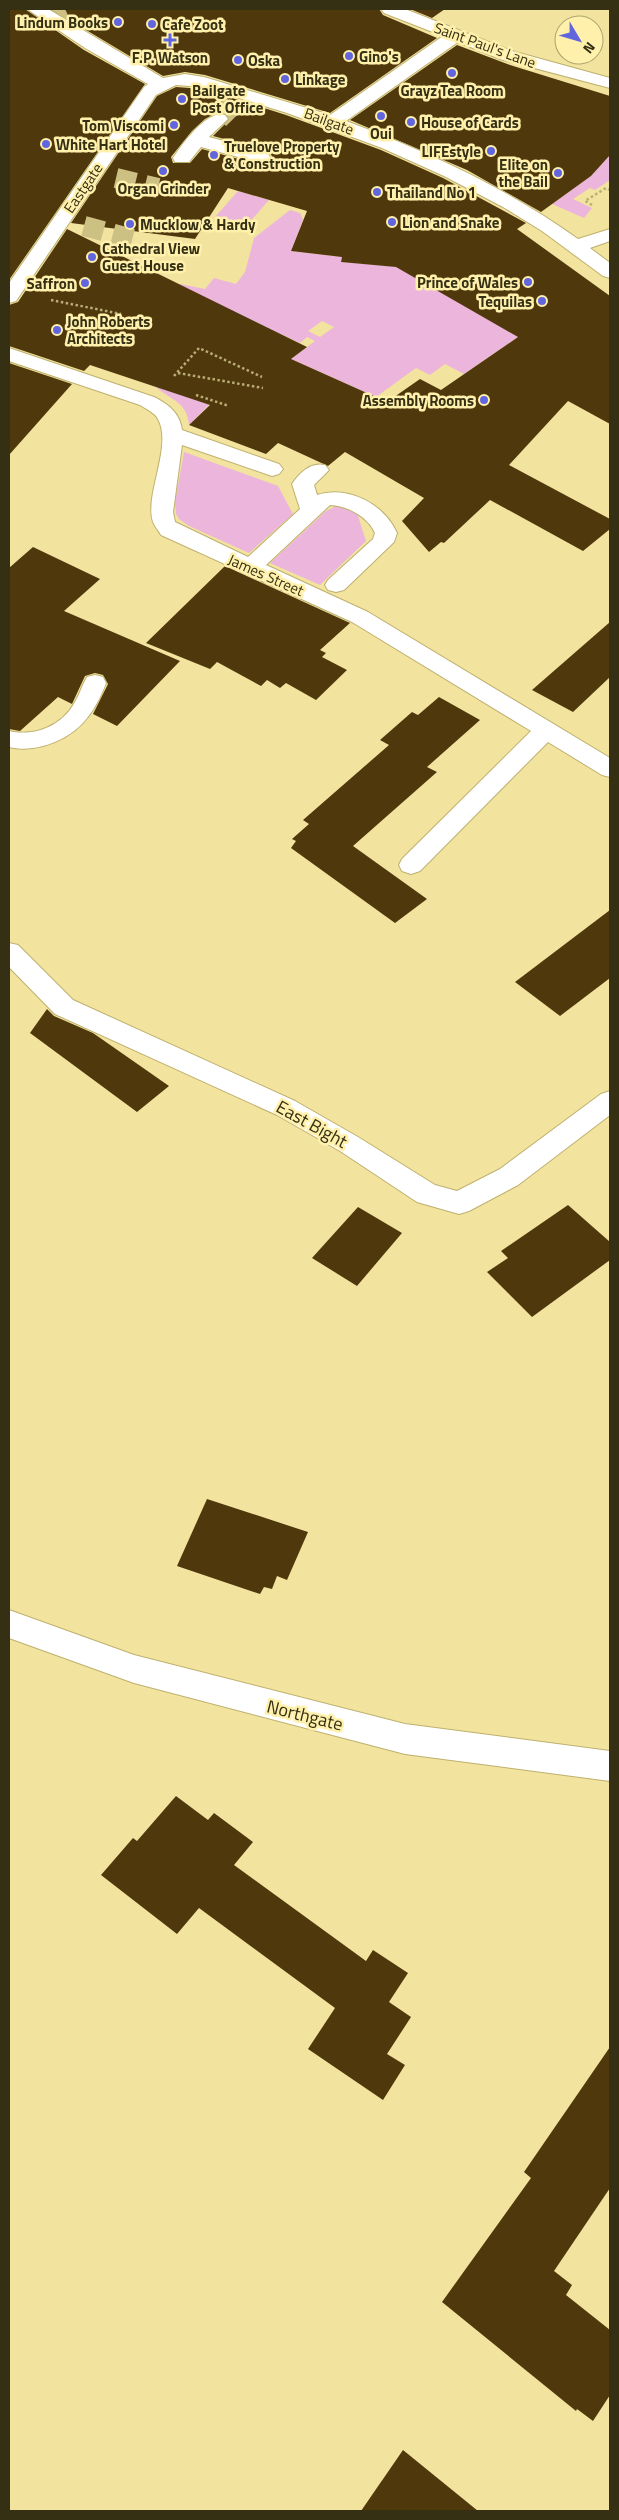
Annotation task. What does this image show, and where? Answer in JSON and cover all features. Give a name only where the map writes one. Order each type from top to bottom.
[{"type":"street","points":[[36,9],[91,44],[161,84]]},
{"type":"street","name":"Saint Paul's Lane","points":[[390,9],[455,36],[560,71],[610,83]]},
{"type":"street","points":[[333,122],[455,36]]},
{"type":"street","name":"Bailgate","points":[[161,84],[183,79],[205,82],[240,98],[333,122],[401,150],[474,183],[552,228],[610,272]]},
{"type":"street","name":"Eastgate","points":[[9,297],[150,91],[161,84]]},
{"type":"street","points":[[182,158],[219,119]]},
{"type":"street","points":[[198,140],[261,157]]},
{"type":"street","points":[[93,173],[112,177]]},
{"type":"street","points":[[60,221],[79,225]]},
{"type":"street","points":[[575,246],[610,235]]},
{"type":"street","name":"James Street","points":[[9,354],[147,401],[161,409],[168,416],[172,434],[162,512],[164,523],[170,530],[187,540],[251,567],[382,629],[545,731],[610,769]]},
{"type":"street","points":[[172,434],[272,469]]},
{"type":"street","points":[[311,511],[303,484],[318,470]]},
{"type":"street","points":[[251,567],[323,500],[332,498],[349,502],[365,509],[380,521],[386,533],[383,542],[336,585]]},
{"type":"street","points":[[9,739],[29,742],[55,736],[70,724],[90,698],[95,683]]},
{"type":"street","points":[[411,865],[545,731]]},
{"type":"street","name":"East Bight","points":[[9,952],[64,1007],[286,1108],[350,1144],[427,1194],[459,1203],[509,1178],[610,1100]]},
{"type":"street","name":"Northgate","points":[[9,1624],[134,1669],[405,1739],[610,1766]]},
{"type":"path","points":[[600,208],[585,202],[606,188],[610,190]]},
{"type":"path","points":[[45,299],[121,314]]},
{"type":"path","points":[[172,379],[199,348],[262,376]]},
{"type":"path","points":[[177,373],[263,388]]},
{"type":"shaded area","points":[[610,155],[610,180],[595,190],[590,188],[573,199],[592,208],[584,218],[552,204],[591,176]]},
{"type":"shaded area","points":[[238,191],[269,200],[248,224],[216,216]]},
{"type":"shaded area","points":[[290,210],[300,213],[303,220],[291,251],[333,256],[342,232],[346,233],[341,262],[405,267],[518,337],[464,374],[445,364],[430,375],[416,368],[376,397],[291,359],[315,341],[307,337],[300,343],[281,334],[272,340],[268,328],[256,322],[249,326],[224,410],[209,405],[189,425],[188,417],[181,406],[156,387],[168,301],[180,284],[205,289],[214,278],[236,284],[245,272],[254,238]],"holes":[[[322,321],[334,327],[320,337],[308,331]]]},
{"type":"shaded area","points":[[184,452],[278,486],[293,514],[249,553],[189,526],[179,519],[176,514],[175,502]]},
{"type":"shaded area","points":[[336,506],[357,513],[366,541],[320,585],[270,563],[326,511]]},
{"type":"building","name":"White Hart Hotel","points":[[9,9],[25,9],[84,50],[145,84],[9,280]]},
{"type":"building","points":[[51,9],[379,9],[383,15],[437,38],[330,113],[205,75],[185,72],[163,76]]},
{"type":"building","points":[[410,9],[445,9],[432,18]]},
{"type":"building","points":[[457,45],[510,65],[610,96],[610,155],[591,176],[541,212],[467,170],[350,120]]},
{"type":"building","points":[[176,87],[204,89],[286,115],[381,150],[443,178],[526,223],[517,229],[610,296],[610,424],[568,401],[509,465],[610,519],[610,529],[583,551],[490,500],[444,543],[441,542],[429,552],[402,521],[424,498],[345,452],[328,466],[278,443],[266,454],[189,425],[210,405],[90,365],[84,371],[9,346],[9,305],[18,302],[67,229],[307,347],[291,359],[387,402],[420,379],[441,390],[518,337],[396,267],[341,262],[342,257],[291,251],[307,211],[228,188],[195,239],[71,223],[157,96]],"holes":[[[218,112],[225,113],[230,119],[213,136],[268,151],[272,156],[270,162],[261,165],[202,149],[190,163],[173,163],[171,157],[192,131],[205,119]]]},
{"type":"building","points":[[9,363],[72,384],[9,455]]},
{"type":"building","points":[[33,547],[100,579],[64,611],[180,661],[117,726],[93,714],[108,684],[103,675],[95,673],[85,676],[72,704],[58,697],[20,731],[9,729],[9,568]]},
{"type":"building","points":[[225,566],[350,623],[320,650],[326,653],[322,657],[347,670],[316,700],[286,683],[280,688],[267,680],[261,686],[217,662],[210,669],[146,643]]},
{"type":"building","points":[[610,622],[610,677],[573,712],[532,690]]},
{"type":"building","points":[[439,697],[480,720],[427,767],[437,772],[353,846],[427,899],[395,923],[291,848],[296,841],[292,839],[309,824],[303,820],[389,745],[380,740],[412,712],[418,715]]},
{"type":"building","points":[[610,910],[610,978],[560,1016],[515,982]]},
{"type":"building","points":[[47,1009],[54,1016],[93,1033],[169,1086],[137,1112],[30,1033]]},
{"type":"building","points":[[568,1205],[610,1242],[610,1260],[532,1317],[487,1272],[508,1258],[501,1251]]},
{"type":"building","points":[[358,1207],[402,1233],[357,1286],[312,1258]]},
{"type":"building","points":[[207,1499],[308,1532],[287,1580],[277,1576],[272,1589],[264,1587],[260,1594],[177,1566]]},
{"type":"building","points":[[176,1796],[208,1820],[214,1813],[253,1842],[234,1865],[366,1961],[373,1950],[408,1973],[389,2002],[411,2017],[387,2054],[405,2065],[383,2100],[308,2049],[335,2008],[199,1908],[177,1934],[101,1875],[133,1838],[137,1841]]},
{"type":"building","points":[[610,2047],[610,2188],[554,2271],[572,2285],[566,2295],[610,2330],[610,2395],[593,2421],[577,2409],[576,2411],[442,2302],[531,2178],[524,2172]]},
{"type":"building","points":[[403,2450],[478,2511],[361,2511]]},
{"type":"tunnel","points":[[48,17],[65,9]]},
{"type":"tunnel","points":[[219,119],[236,102]]},
{"type":"tunnel","points":[[116,178],[158,188]]},
{"type":"tunnel","points":[[84,226],[133,239]]},
{"type":"place","name":"Lindum Books","points":[[118,22]]},
{"type":"place","name":"Cafe Zoot","points":[[152,24]]},
{"type":"place","name":"F.P. Watson","points":[[170,40]]},
{"type":"place","name":"Gino's","points":[[349,56]]},
{"type":"place","name":"Oska","points":[[238,60]]},
{"type":"place","name":"Grayz Tea Room","points":[[452,73]]},
{"type":"place","name":"Linkage","points":[[285,79]]},
{"type":"place","name":"Bailgate Post Office","points":[[182,99]]},
{"type":"place","name":"Oui","points":[[381,116]]},
{"type":"place","name":"House of Cards","points":[[411,122]]},
{"type":"place","name":"Tom Viscomi","points":[[174,125]]},
{"type":"place","name":"White Hart Hotel","points":[[46,144]]},
{"type":"place","name":"LIFEstyle","points":[[491,151]]},
{"type":"place","name":"Truelove Property & Construction","points":[[214,155]]},
{"type":"place","name":"Organ Grinder","points":[[163,171]]},
{"type":"place","name":"Elite on the Bail","points":[[558,173]]},
{"type":"place","name":"Thailand No 1","points":[[377,192]]},
{"type":"place","name":"Lion and Snake","points":[[392,222]]},
{"type":"place","name":"Mucklow & Hardy","points":[[130,224]]},
{"type":"place","name":"Cathedral View Guest House","points":[[92,257]]},
{"type":"place","name":"Prince of Wales","points":[[528,282]]},
{"type":"place","name":"Saffron","points":[[85,283]]},
{"type":"place","name":"Tequilas","points":[[542,301]]},
{"type":"place","name":"John Roberts Architects","points":[[57,330]]},
{"type":"place","name":"Assembly Rooms","points":[[484,400]]}]
